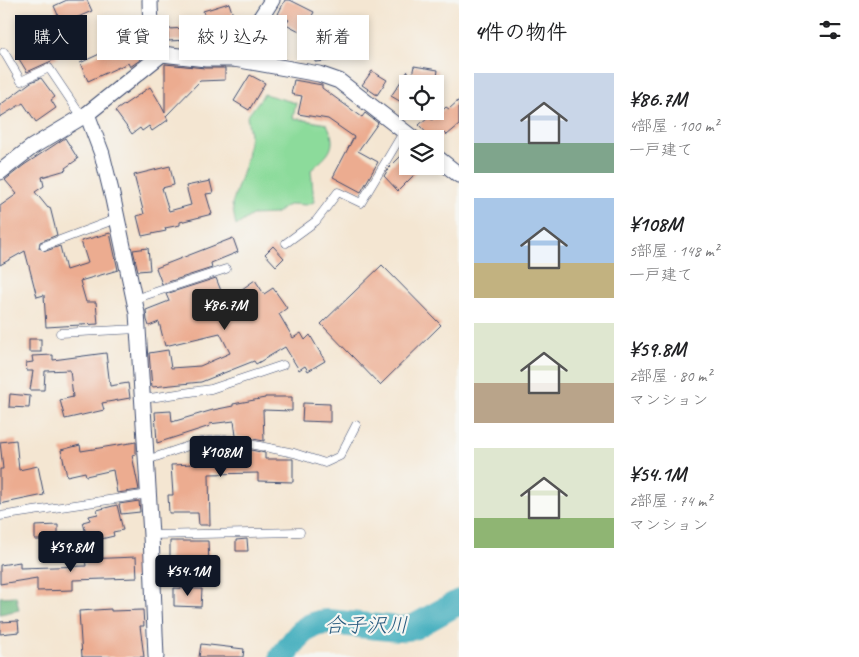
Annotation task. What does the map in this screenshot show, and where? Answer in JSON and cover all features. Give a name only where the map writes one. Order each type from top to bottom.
[{"type":"street","points":[[150,0],[150,15]]},
{"type":"street","points":[[262,15],[272,0]]},
{"type":"street","points":[[0,172],[32,147],[84,116],[154,60]]},
{"type":"street","points":[[240,60],[319,74],[338,81],[402,130]]},
{"type":"street","points":[[84,116],[102,154],[134,299],[138,329],[149,494],[156,657]]},
{"type":"street","points":[[444,163],[459,175]]},
{"type":"lane","points":[[4,52],[21,81],[50,68],[84,116]]},
{"type":"lane","points":[[286,243],[316,221],[338,192],[361,203],[399,149]]},
{"type":"lane","points":[[44,246],[116,219]]},
{"type":"lane","points":[[134,299],[226,269]]},
{"type":"lane","points":[[60,333],[138,329]]},
{"type":"lane","points":[[143,399],[211,389],[283,365]]},
{"type":"lane","points":[[147,460],[200,442],[225,439],[294,453],[325,463],[340,456],[356,425]]},
{"type":"lane","points":[[0,516],[149,494]]},
{"type":"lane","points":[[151,535],[300,532]]},
{"type":"green space","points":[[264,94],[296,103],[293,118],[327,124],[332,145],[327,155],[311,170],[314,202],[306,205],[293,204],[284,207],[276,214],[252,215],[236,226],[232,204],[247,158],[250,134],[247,117]]},
{"type":"green space","points":[[16,596],[19,610],[0,614],[0,597]]},
{"type":"building","points":[[67,0],[87,0],[92,11],[83,15],[58,15],[54,6]]},
{"type":"building","points":[[285,0],[290,0],[314,12],[312,15],[297,15],[297,30],[287,25],[289,20],[287,15],[278,14]]},
{"type":"building","points":[[229,3],[233,15],[204,15],[203,11]]},
{"type":"building","points":[[179,28],[179,40],[169,41],[169,29]]},
{"type":"building","points":[[97,55],[97,60],[140,60],[130,67],[128,63],[88,81],[80,63]]},
{"type":"building","points":[[20,60],[54,60],[27,72]]},
{"type":"building","points":[[315,60],[337,60],[315,62]]},
{"type":"building","points":[[165,64],[225,68],[225,80],[200,81],[166,116],[168,120],[152,131],[149,126],[142,131],[140,128],[132,134],[115,111],[150,87],[165,113]]},
{"type":"building","points":[[414,66],[438,70],[437,75],[412,75]]},
{"type":"building","points":[[372,71],[387,80],[377,95],[362,85]]},
{"type":"building","points":[[250,75],[265,83],[249,110],[234,101]]},
{"type":"building","points":[[41,78],[55,97],[51,100],[56,108],[36,122],[23,103],[0,117],[0,105],[31,82]]},
{"type":"building","points":[[294,80],[322,85],[322,88],[362,117],[365,113],[378,123],[358,151],[378,162],[361,192],[333,177],[354,137],[328,119],[298,114],[302,96],[291,94]]},
{"type":"building","points":[[399,84],[399,101],[391,96]]},
{"type":"building","points":[[459,100],[459,125],[447,135],[444,134],[444,130],[424,130],[419,125],[425,120],[444,120],[444,109],[446,107],[449,109]]},
{"type":"building","points":[[65,138],[78,159],[65,168],[66,170],[42,177],[44,186],[35,192],[48,208],[50,207],[57,235],[40,242],[39,248],[46,251],[60,246],[66,270],[88,263],[81,241],[110,233],[118,270],[80,281],[86,302],[96,302],[98,324],[46,327],[44,295],[37,297],[25,251],[0,265],[0,206],[17,194],[5,180]]},
{"type":"building","points":[[399,158],[399,175],[414,175],[398,191],[384,176]]},
{"type":"building","points":[[170,166],[174,185],[162,188],[169,211],[191,205],[186,186],[210,181],[213,193],[206,194],[212,214],[180,222],[180,225],[165,228],[166,231],[142,236],[137,216],[144,214],[134,175]]},
{"type":"building","points":[[233,238],[238,252],[211,263],[212,268],[162,284],[156,268]]},
{"type":"building","points":[[273,246],[284,258],[276,266],[265,254]]},
{"type":"building","points":[[148,248],[150,270],[138,271],[133,250]]},
{"type":"building","points":[[382,265],[441,325],[380,385],[321,324]]},
{"type":"building","points":[[216,278],[225,301],[255,280],[264,294],[273,288],[287,308],[279,314],[293,338],[301,333],[305,340],[310,335],[325,361],[308,371],[305,366],[299,370],[285,347],[256,364],[254,361],[201,382],[152,387],[149,353],[168,350],[171,368],[200,366],[230,353],[220,333],[165,346],[159,322],[149,326],[147,320],[146,310],[169,301],[166,294]]},
{"type":"building","points":[[29,339],[41,339],[41,352],[29,352]]},
{"type":"building","points":[[106,353],[110,386],[128,383],[130,398],[102,403],[104,410],[65,419],[60,400],[73,397],[70,370],[45,371],[44,390],[30,390],[33,371],[27,371],[26,363],[33,362],[32,356],[53,355],[53,360]]},
{"type":"building","points":[[10,394],[30,396],[29,408],[9,407]]},
{"type":"building","points":[[265,397],[292,397],[292,411],[263,410],[264,441],[236,436],[234,421],[209,424],[210,426],[157,443],[155,412],[171,411],[172,422],[233,406],[233,404]]},
{"type":"building","points":[[303,403],[330,404],[330,422],[302,421]]},
{"type":"building","points":[[16,440],[19,470],[38,466],[44,495],[0,504],[0,469],[3,469],[0,442]]},
{"type":"building","points":[[136,442],[136,454],[132,455],[139,490],[117,493],[113,470],[86,476],[85,472],[67,476],[61,450],[80,445],[81,451]]},
{"type":"building","points":[[228,445],[265,453],[265,459],[293,459],[293,482],[258,481],[258,473],[209,474],[210,525],[199,525],[198,513],[169,513],[168,495],[173,495],[171,465],[217,463],[215,447]]},
{"type":"building","points":[[139,501],[140,512],[121,514],[119,504]]},
{"type":"building","points":[[117,505],[123,530],[113,532],[114,536],[88,542],[83,522],[90,520],[89,516],[98,514],[97,510]]},
{"type":"building","points":[[58,525],[58,540],[35,540],[35,526]]},
{"type":"building","points":[[247,539],[248,551],[236,551],[236,540]]},
{"type":"building","points":[[170,541],[208,541],[209,565],[170,565]]},
{"type":"building","points":[[136,557],[137,578],[73,580],[73,590],[37,591],[37,578],[0,584],[0,565],[20,562],[20,568],[86,566],[85,559]]},
{"type":"building","points":[[174,588],[202,589],[201,607],[174,606]]},
{"type":"building","points":[[111,609],[111,611],[143,610],[144,626],[140,626],[144,657],[82,657],[79,611]]},
{"type":"building","points":[[18,621],[19,632],[0,634],[0,622]]},
{"type":"building","points":[[201,644],[244,649],[243,657],[199,657]]},
{"type":"waterway","name":"合子沢川","points":[[282,657],[305,629],[319,623],[328,622],[400,629],[414,627],[459,602]]}]
